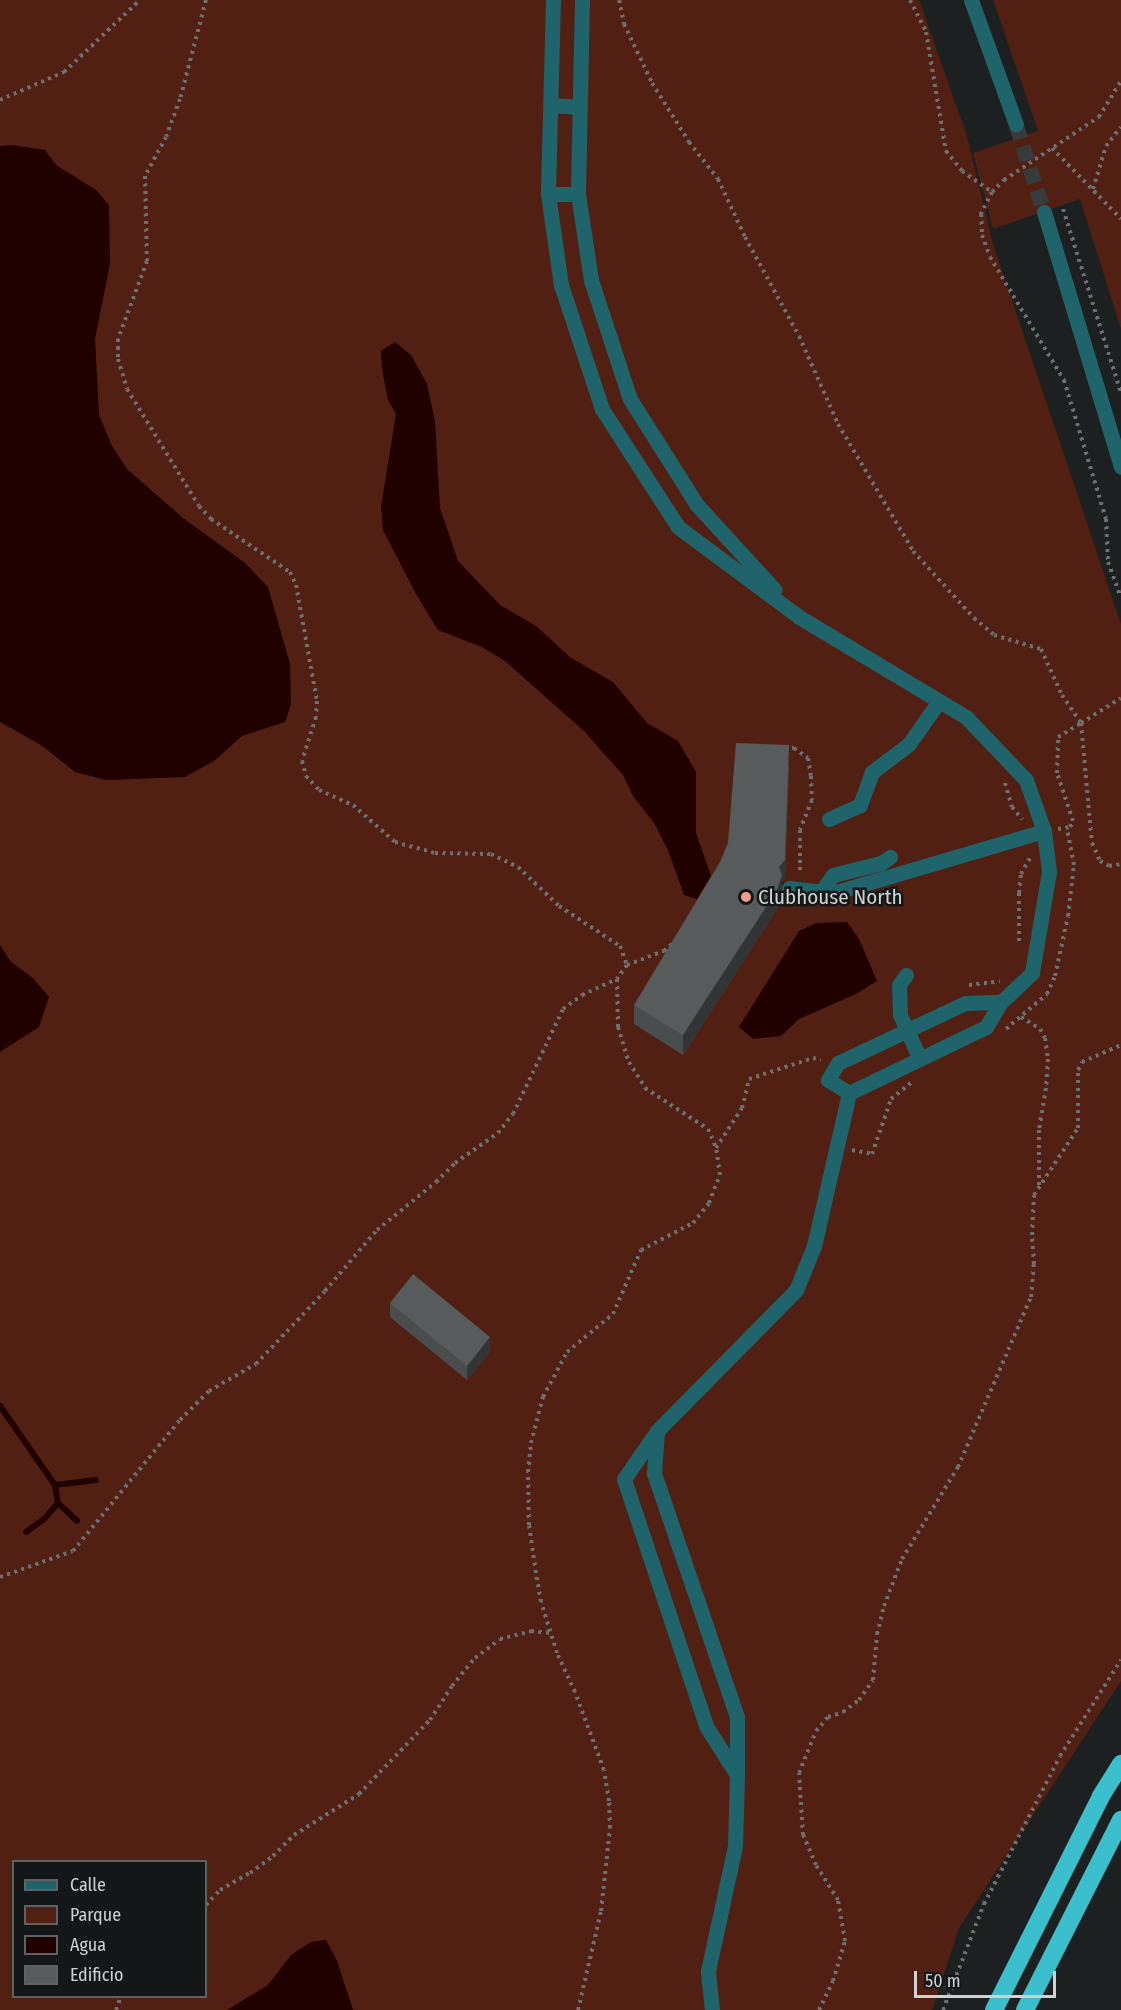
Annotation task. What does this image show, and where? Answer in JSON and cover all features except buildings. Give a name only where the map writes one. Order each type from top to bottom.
[{"type":"highway","points":[[994,2010],[1101,1796],[1121,1764]]},
{"type":"highway","points":[[1025,2010],[1121,1820]]},
{"type":"street","points":[[553,0],[548,194],[561,285],[602,409],[678,527],[799,617],[966,717],[1026,780],[1049,872],[1032,973],[1001,1002],[986,1027],[849,1093]]},
{"type":"street","points":[[582,0],[578,194],[591,280],[630,399],[697,505],[799,617]]},
{"type":"street","points":[[970,0],[1016,124]]},
{"type":"street","points":[[551,105],[580,107]]},
{"type":"street","points":[[548,194],[578,194]]},
{"type":"street","points":[[1044,212],[1121,467]]},
{"type":"street","points":[[829,819],[860,805],[872,772],[909,744],[939,701]]},
{"type":"street","points":[[789,888],[833,893],[1038,832]]},
{"type":"street","points":[[820,892],[833,875],[881,863],[890,857]]},
{"type":"street","points":[[906,975],[899,985],[900,1014],[920,1059]]},
{"type":"street","points":[[849,1093],[828,1080],[837,1063],[964,1003],[1001,1002]]},
{"type":"street","points":[[624,1479],[657,1431],[796,1290],[814,1246],[849,1093]]},
{"type":"street","points":[[657,1431],[654,1473],[737,1716],[735,1846],[708,1971],[712,2010]]},
{"type":"street","points":[[624,1479],[654,1473]]},
{"type":"street","points":[[624,1479],[706,1726],[737,1775]]},
{"type":"path","points":[[0,100],[64,72],[140,0]]},
{"type":"path","points":[[206,0],[180,99],[166,137],[145,176],[147,261],[118,339],[118,360],[127,389],[199,506],[212,519],[290,572],[293,578],[316,701],[316,717],[302,761],[306,776],[319,790],[353,805],[395,842],[435,853],[491,854],[518,867],[559,906],[620,946],[627,965]]},
{"type":"path","points":[[619,0],[624,24],[652,83],[673,118],[718,179],[745,237],[794,327],[838,424],[913,551],[974,618],[994,635],[1041,650],[1062,695],[1081,723],[1092,843],[1100,861],[1109,866],[1121,864]]},
{"type":"path","points":[[1092,189],[1102,153],[1121,127]]},
{"type":"path","points":[[1052,148],[1121,219]]},
{"type":"path","points":[[992,192],[981,214],[982,235],[990,257],[1064,380],[1106,519],[1108,562],[1121,597]]},
{"type":"path","points":[[1063,209],[1121,393]]},
{"type":"path","points":[[1000,773],[1009,792],[1012,807],[1038,832],[1070,827],[1073,821],[1057,773],[1058,737],[1121,698]]},
{"type":"path","points":[[776,747],[794,748],[808,758],[811,776],[812,800],[800,830],[800,876],[789,888]]},
{"type":"path","points":[[1019,944],[1018,893],[1021,874],[1038,832]]},
{"type":"path","points":[[0,1577],[73,1551],[194,1406],[209,1392],[256,1364],[325,1291],[377,1230],[436,1182],[455,1163],[498,1133],[513,1114],[563,1009],[582,994],[617,979],[627,965],[664,951],[680,937]]},
{"type":"path","points":[[965,986],[1001,981],[1011,976]]},
{"type":"path","points":[[617,979],[618,1028],[628,1062],[645,1088],[708,1129],[716,1148]]},
{"type":"path","points":[[1021,1017],[1040,1029],[1045,1038],[1048,1059],[1039,1130],[1039,1187]]},
{"type":"path","points":[[819,2010],[833,1981],[845,1941],[838,1900],[816,1865],[803,1835],[799,1773],[816,1731],[828,1717],[843,1712],[859,1700],[873,1680],[877,1634],[884,1606],[902,1559],[958,1467],[1031,1297],[1034,1264],[1032,1235],[1034,1195],[1078,1128],[1078,1070],[1082,1062],[1121,1045]]},
{"type":"path","points":[[207,1904],[220,1890],[250,1874],[273,1856],[294,1834],[359,1794],[430,1720],[452,1686],[475,1658],[501,1639],[531,1631],[551,1634]]},
{"type":"path","points":[[943,2010],[984,1904],[1060,1756],[1121,1660]]},
{"type":"green space","points":[[0,0],[919,0],[967,136],[993,244],[1121,624],[1121,1681],[959,1928],[932,2010],[0,2010]],"holes":[[[789,765],[784,884],[777,909],[683,1054],[634,1024]]]},
{"type":"green space","points":[[993,0],[1121,0],[1121,329],[1080,199],[993,229],[973,153],[1038,131]]},
{"type":"water","points":[[12,145],[45,150],[56,165],[96,190],[109,205],[110,264],[95,339],[99,415],[112,446],[127,469],[183,518],[245,563],[268,587],[290,664],[291,704],[285,722],[242,736],[214,761],[185,777],[106,780],[75,772],[41,745],[0,722],[0,146]]},
{"type":"water","points":[[395,342],[411,355],[427,384],[435,421],[440,508],[458,561],[500,605],[536,626],[571,658],[613,682],[647,723],[678,741],[696,772],[696,833],[711,876],[697,899],[684,895],[668,850],[654,823],[633,796],[623,775],[584,731],[505,661],[482,647],[438,630],[416,594],[383,530],[381,507],[396,414],[388,400],[381,351]]},
{"type":"water","points":[[847,922],[859,939],[877,981],[856,994],[799,1019],[781,1036],[753,1039],[739,1027],[799,931],[816,923]]},
{"type":"water","points":[[0,945],[11,962],[33,978],[49,997],[39,1027],[0,1052]]},
{"type":"water","points":[[326,1940],[337,1961],[353,2010],[227,2010],[268,1985],[291,1955],[311,1942]]},
{"type":"waterway","points":[[0,1406],[55,1485],[58,1503],[44,1519],[26,1532]]},
{"type":"waterway","points":[[55,1485],[96,1480]]},
{"type":"waterway","points":[[58,1503],[77,1521]]},
{"type":"tunnel","points":[[1016,124],[1044,212]]},
{"type":"place","name":"Clubhouse North","points":[[746,897]]}]
